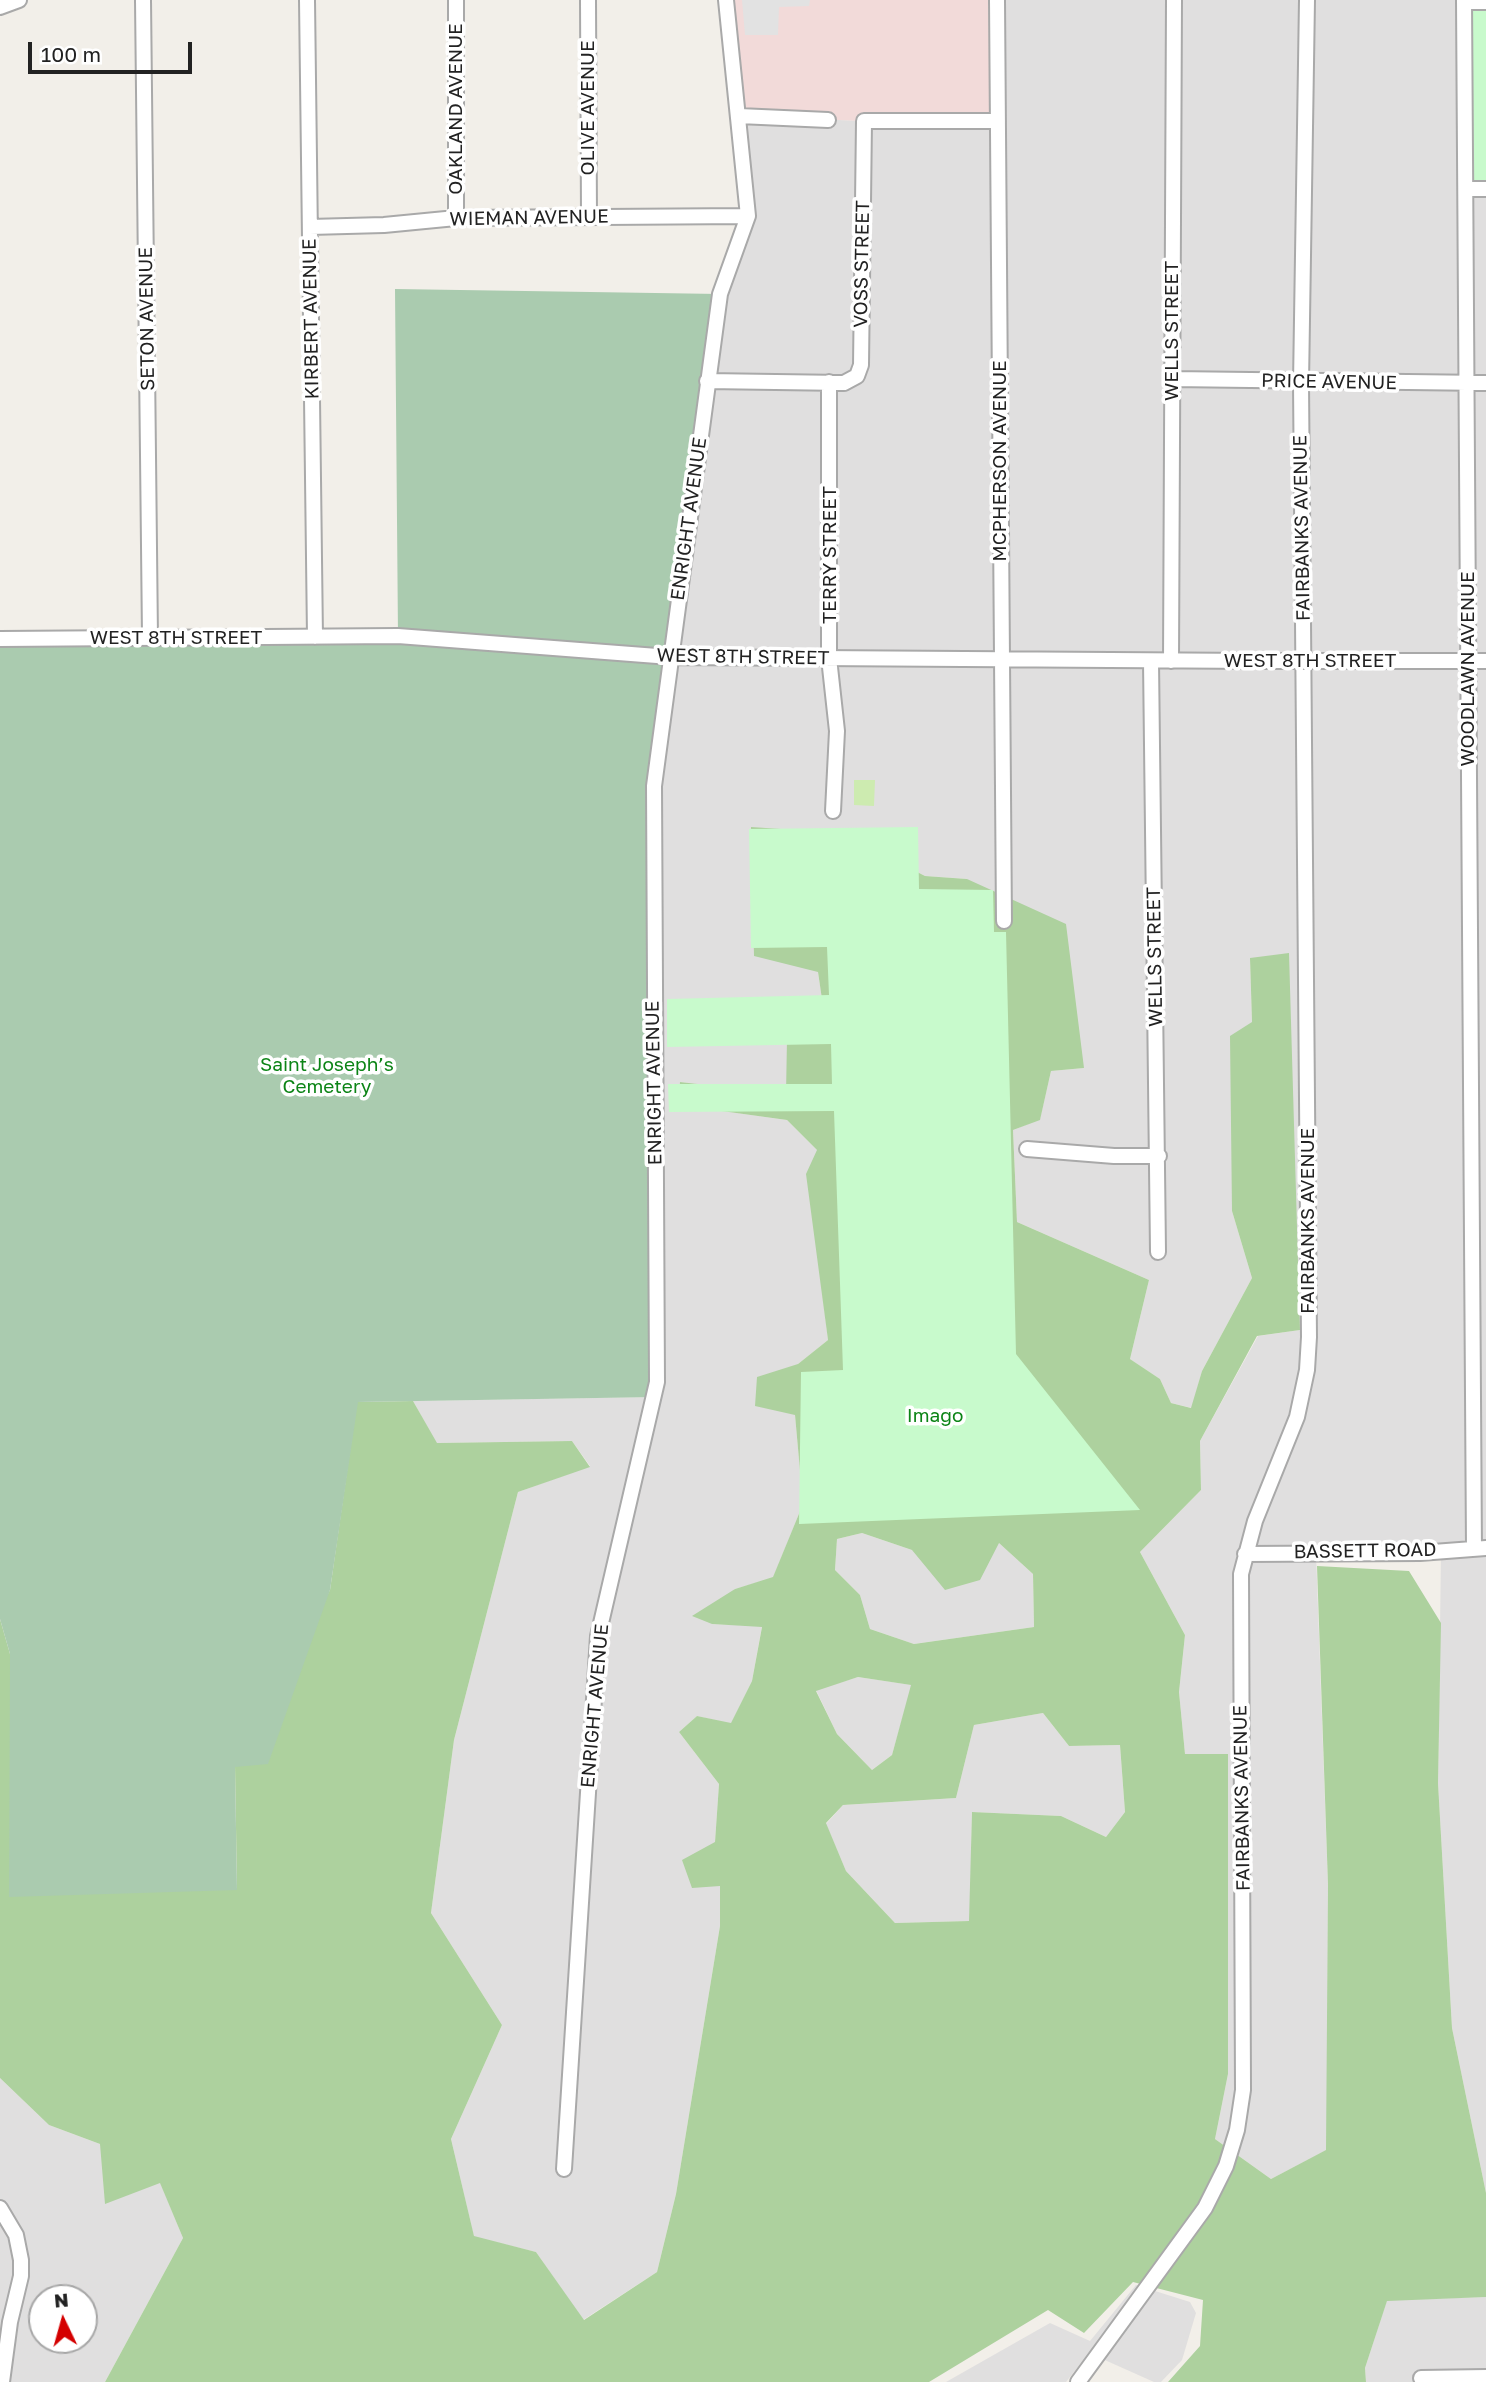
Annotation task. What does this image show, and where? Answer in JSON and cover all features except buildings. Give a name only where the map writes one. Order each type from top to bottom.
[{"type":"street","points":[[0,7],[19,0]]},
{"type":"street","name":"SETON AVENUE","points":[[144,0],[150,637]]},
{"type":"street","name":"KIRBERT AVENUE","points":[[307,0],[315,637]]},
{"type":"street","name":"OAKLAND AVENUE","points":[[456,0],[456,218]]},
{"type":"street","name":"OLIVE AVENUE","points":[[588,0],[589,216]]},
{"type":"street","name":"ENRIGHT AVENUE","points":[[564,2169],[598,1636],[657,1382],[652,811],[670,657],[720,294],[748,216],[726,0]]},
{"type":"street","name":"MCPHERSON AVENUE","points":[[997,0],[1004,921]]},
{"type":"street","name":"WELLS STREET","points":[[1171,661],[1174,0]]},
{"type":"street","name":"FAIRBANKS AVENUE","points":[[1078,2382],[1205,2208],[1226,2166],[1241,2110],[1240,1599],[1245,1554],[1297,1417],[1307,1370],[1309,1337],[1301,383],[1307,0]]},
{"type":"street","points":[[1464,1],[1486,2]]},
{"type":"street","name":"WOODLAWN AVENUE","points":[[1464,1],[1480,1548]]},
{"type":"street","points":[[739,117],[828,120]]},
{"type":"street","name":"VOSS STREET","points":[[829,382],[853,380],[861,365],[864,121],[998,121]]},
{"type":"street","points":[[1466,189],[1486,189]]},
{"type":"street","name":"WIEMAN AVENUE","points":[[310,227],[377,225],[456,218],[748,216]]},
{"type":"street","name":"PRICE AVENUE","points":[[1172,379],[1301,383],[1486,383]]},
{"type":"street","points":[[708,381],[829,382]]},
{"type":"street","name":"TERRY STREET","points":[[829,382],[829,658],[837,731],[833,811]]},
{"type":"street","name":"WEST 8TH STREET","points":[[0,639],[398,636],[670,657],[1486,661]]},
{"type":"street","name":"WELLS STREET","points":[[1151,661],[1159,1156],[1158,1252]]},
{"type":"street","points":[[1027,1149],[1114,1156],[1159,1156]]},
{"type":"street","name":"BASSETT ROAD","points":[[1245,1554],[1420,1553],[1480,1548]]},
{"type":"street","points":[[0,2208],[16,2235],[22,2276],[10,2322],[2,2382]]},
{"type":"street","points":[[1421,2378],[1486,2377]]},
{"type":"shaded area","points":[[726,0],[997,0],[998,121],[864,121],[739,116]]},
{"type":"shaded area","points":[[742,0],[810,0],[809,6],[779,7],[778,35],[745,35]]},
{"type":"shaded area","points":[[997,0],[1486,0],[1486,2193],[1452,2028],[1438,1783],[1441,1552],[1316,1553],[1328,1885],[1327,2150],[1271,2179],[1215,2139],[1228,2074],[1228,1754],[1185,1754],[1179,1692],[1185,1635],[1140,1552],[1201,1490],[1200,1441],[1258,1336],[1300,1330],[1250,958],[1252,1022],[1232,1211],[1252,1278],[1202,1371],[1192,1408],[1171,1403],[1160,1379],[1130,1359],[1149,1280],[1017,1222],[1013,1130],[1040,1119],[1051,1071],[1084,1068],[967,879],[925,876],[841,833],[818,972],[825,1020],[786,1094],[680,1082],[679,1105],[787,1120],[817,1150],[822,1289],[828,1340],[798,1364],[795,1415],[803,1504],[773,1578],[735,1589],[712,1624],[762,1626],[752,1681],[731,1724],[697,1716],[679,1732],[719,1784],[715,1842],[721,1885],[720,1926],[676,2194],[657,2272],[583,2320],[536,2252],[474,2237],[451,2139],[502,2025],[431,1913],[454,1740],[518,1492],[590,1466],[572,1441],[436,1443],[413,1401],[655,1397],[652,811],[720,294],[748,216],[739,116],[864,121]]},
{"type":"shaded area","points":[[862,1533],[912,1550],[999,1543],[1033,1574],[1034,1627],[914,1644],[870,1629],[860,1595],[835,1570],[837,1539]]},
{"type":"shaded area","points":[[858,1677],[912,1685],[892,1755],[872,1770],[837,1734],[816,1690]]},
{"type":"shaded area","points":[[1043,1713],[1069,1746],[1120,1745],[1125,1812],[1106,1837],[1061,1816],[972,1812],[970,1921],[895,1923],[846,1871],[826,1824],[843,1805],[956,1798],[974,1725]]},
{"type":"shaded area","points":[[0,2078],[49,2125],[100,2144],[160,2182],[183,2238],[105,2382],[0,2382]]},
{"type":"shaded area","points":[[1136,2285],[1190,2302],[1196,2313],[1182,2360],[1161,2382],[1154,2382],[1089,2353],[1066,2382],[946,2382],[1050,2323],[1090,2341]]},
{"type":"shaded area","points":[[1486,2297],[1486,2382],[1366,2382],[1365,2368],[1387,2300]]},
{"type":"green space","points":[[1464,2],[1486,2],[1486,189],[1466,189]]},
{"type":"green space","name":"Saint Joseph’s Cemetery","points":[[395,289],[720,294],[654,786],[656,1397],[358,1402],[330,1590],[268,1764],[235,1767],[237,1890],[9,1897],[10,1654],[0,1619],[0,639],[398,636]]},
{"type":"green space","points":[[854,780],[875,780],[874,806],[854,805]]},
{"type":"green space","points":[[751,827],[841,833],[925,876],[967,879],[1066,924],[1084,1068],[1051,1071],[1040,1120],[1013,1130],[1017,1222],[1149,1280],[1130,1359],[1160,1379],[1171,1403],[1191,1408],[1202,1371],[1252,1278],[1232,1211],[1230,1036],[1252,1022],[1250,958],[1289,953],[1300,1330],[1257,1336],[1200,1441],[1201,1490],[1140,1552],[1185,1635],[1179,1692],[1185,1754],[1228,1754],[1228,2074],[1215,2139],[1271,2179],[1326,2150],[1328,1885],[1317,1566],[1409,1571],[1441,1623],[1438,1783],[1452,2028],[1486,2193],[1486,2297],[1387,2301],[1365,2368],[1366,2382],[1168,2382],[1200,2346],[1203,2300],[1133,2282],[1084,2333],[1048,2310],[929,2382],[105,2382],[183,2238],[160,2183],[105,2204],[100,2144],[49,2125],[0,2078],[0,1619],[10,1654],[237,1889],[235,1766],[330,1590],[357,1402],[413,1401],[437,1443],[572,1441],[590,1467],[518,1492],[454,1740],[431,1913],[502,2025],[451,2139],[474,2236],[536,2252],[584,2320],[657,2272],[676,2194],[720,1926],[720,1886],[692,1888],[682,1860],[715,1842],[719,1784],[679,1732],[697,1716],[731,1723],[752,1681],[762,1627],[712,1624],[692,1616],[735,1589],[773,1577],[803,1504],[795,1415],[755,1406],[757,1377],[798,1364],[828,1340],[806,1174],[817,1150],[787,1120],[678,1105],[680,1082],[786,1094],[787,1039],[825,1020],[818,972],[754,956]],"holes":[[[862,1533],[912,1550],[945,1590],[980,1580],[999,1543],[1033,1574],[1034,1627],[914,1644],[870,1629],[860,1595],[835,1570],[837,1539]],[[858,1677],[911,1685],[892,1755],[872,1770],[837,1734],[816,1691]],[[1043,1713],[1069,1746],[1120,1745],[1125,1812],[1106,1837],[1061,1816],[972,1812],[969,1921],[895,1923],[846,1871],[826,1823],[843,1805],[956,1798],[974,1725]]]},
{"type":"green space","name":"Imago","points":[[918,827],[919,889],[993,890],[994,932],[1006,932],[1016,1354],[1140,1510],[799,1524],[801,1372],[843,1370],[834,1111],[669,1112],[668,1084],[832,1084],[831,1044],[667,1047],[667,999],[829,995],[827,947],[751,948],[749,829]]}]
